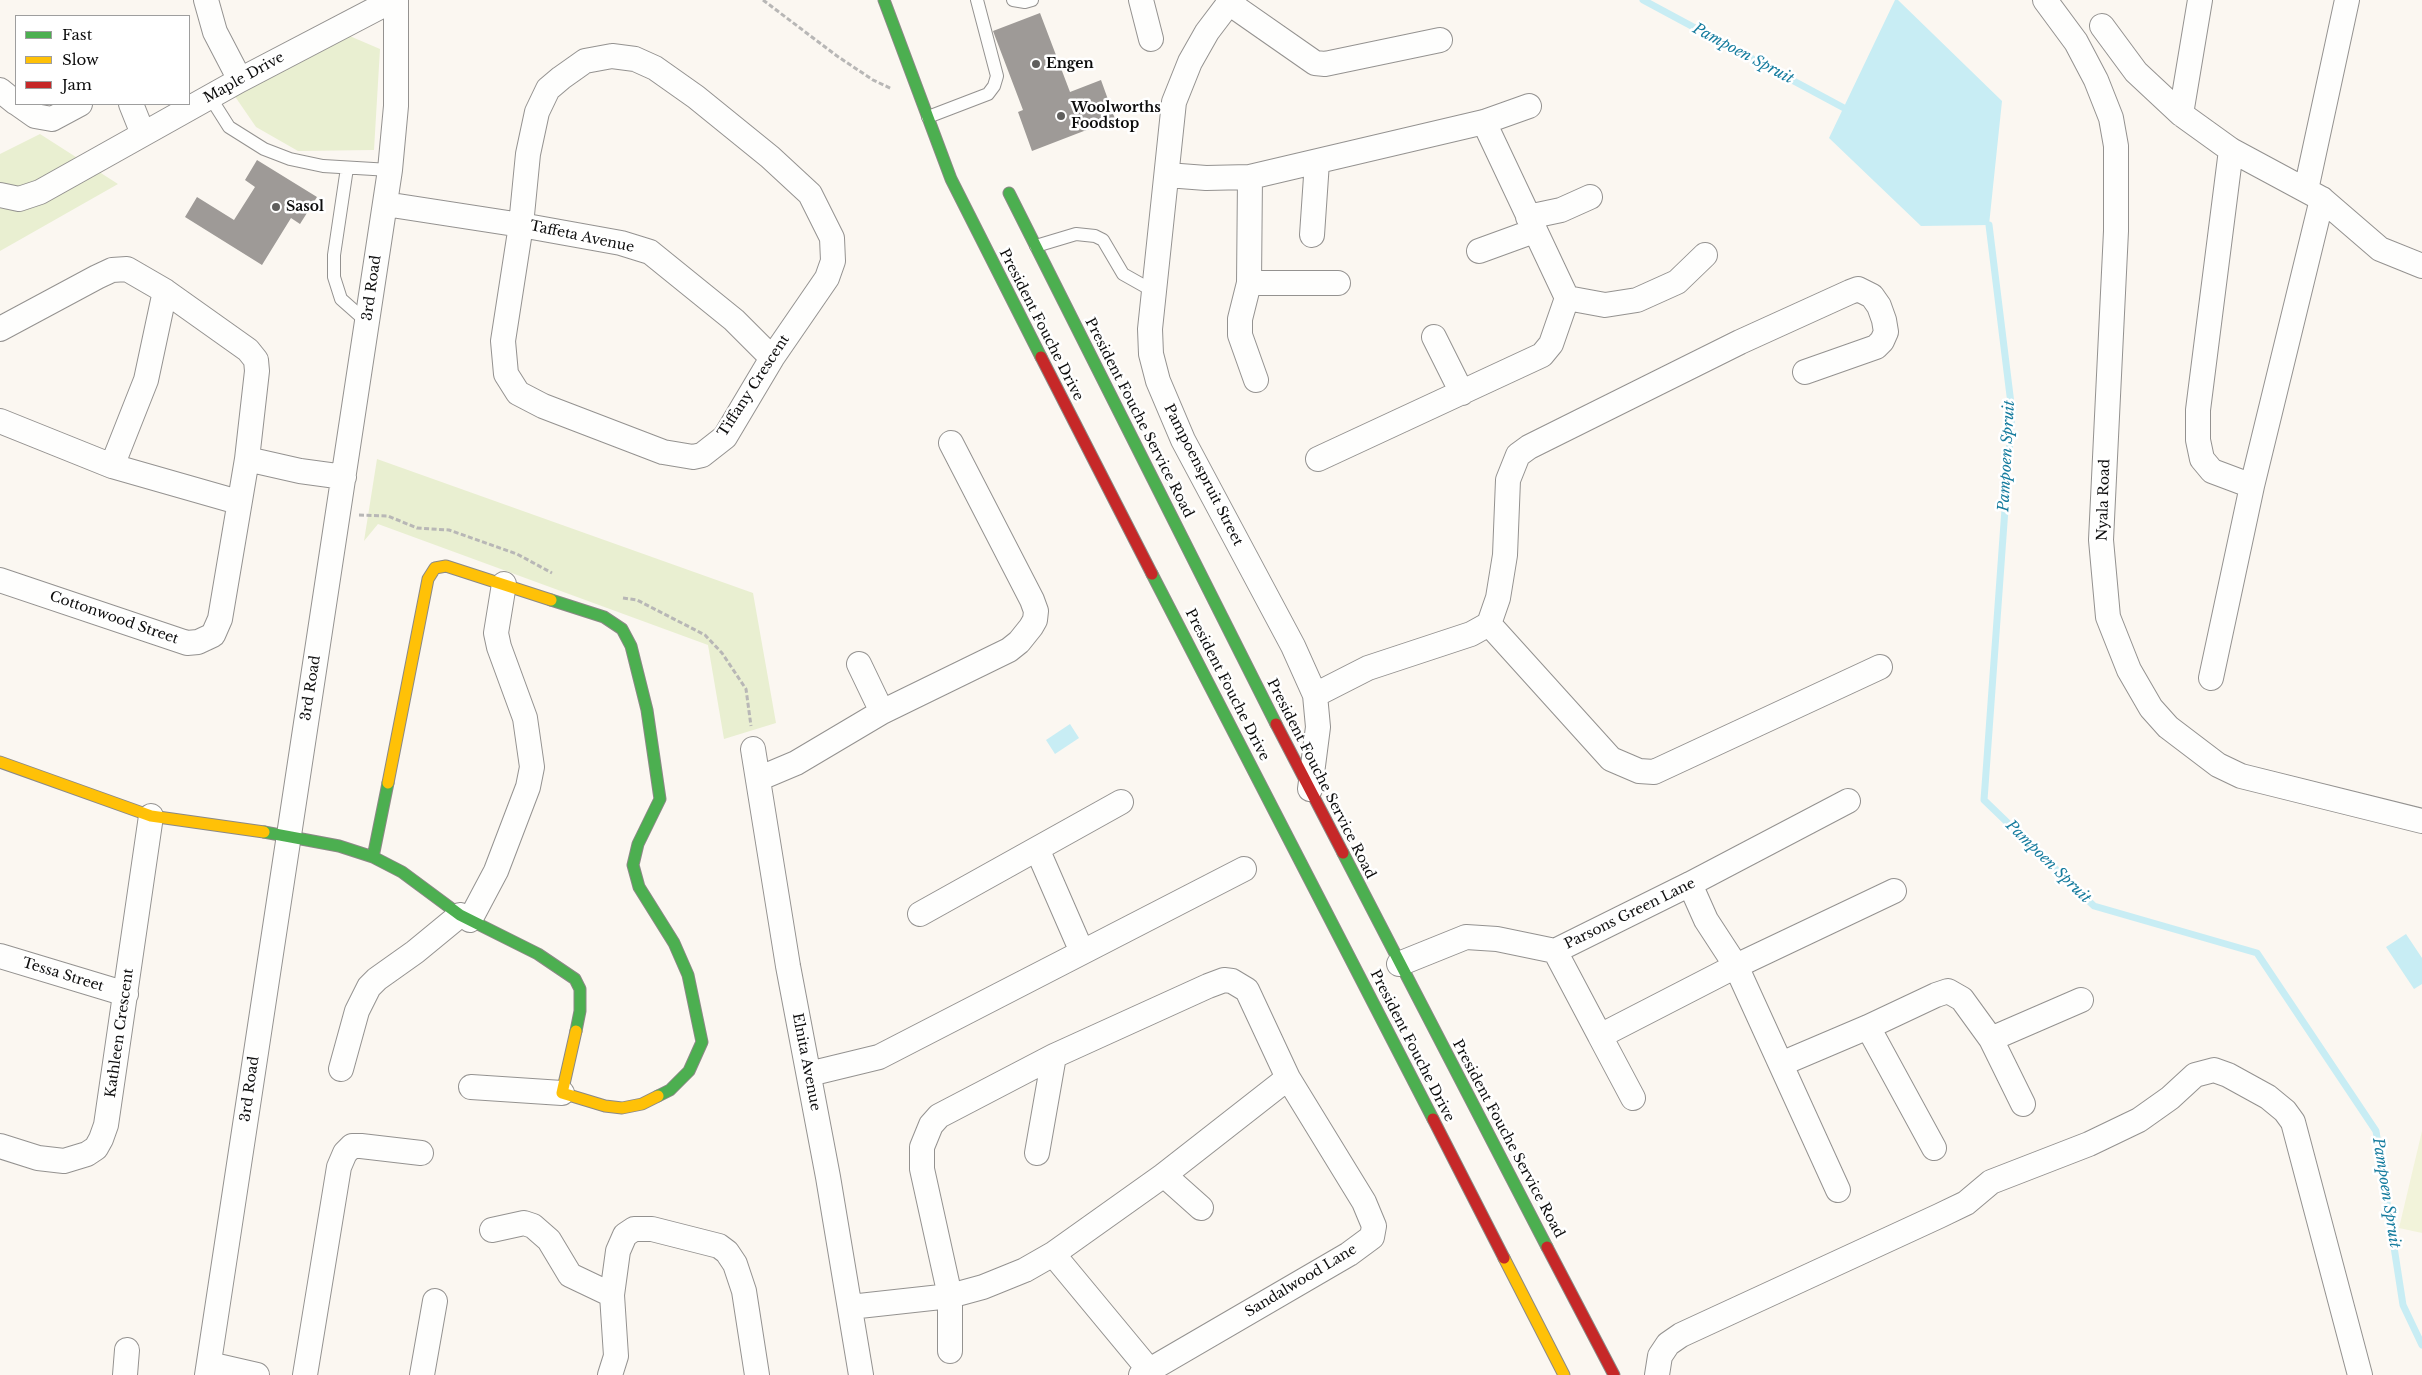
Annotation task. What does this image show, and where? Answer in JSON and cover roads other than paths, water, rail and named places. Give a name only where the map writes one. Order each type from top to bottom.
[{"type":"street","points":[[206,0],[215,32],[240,80]]},
{"type":"street","name":"Maple Drive","points":[[0,195],[19,199],[40,192],[240,80],[395,0]]},
{"type":"street","name":"3rd Road","points":[[208,1370],[390,170],[396,106],[398,28],[395,0]]},
{"type":"street","name":"President Fouche Drive","points":[[884,0],[951,179],[975,229],[1564,1375]]},
{"type":"street","points":[[1141,0],[1151,39]]},
{"type":"street","name":"Nyala Road","points":[[2045,0],[2076,42],[2096,80],[2111,118],[2116,146],[2116,231],[2101,540],[2108,617],[2129,670],[2151,708],[2168,727],[2218,765],[2241,776],[2422,822]]},
{"type":"street","points":[[2181,114],[2200,0]]},
{"type":"street","points":[[2211,678],[2314,194],[2347,0]]},
{"type":"street","points":[[1227,2],[1315,63],[1325,64],[1440,40]]},
{"type":"street","name":"Pampoenspruit Street","points":[[1227,2],[1184,72],[1172,115],[1150,329],[1151,354],[1166,403],[1183,440],[1293,646],[1315,695],[1318,727],[1310,789]]},
{"type":"street","points":[[2102,26],[2136,72],[2181,114],[2231,150],[2314,194],[2380,249],[2422,266]]},
{"type":"street","name":"Tiffany Crescent","points":[[612,56],[635,59],[655,68],[696,97],[770,157],[810,194],[832,238],[833,261],[827,278],[772,358],[725,436],[702,455],[684,457],[663,452],[543,406],[518,393],[506,374],[503,341],[521,224],[528,154],[537,112],[548,89],[585,61],[612,56]]},
{"type":"street","points":[[0,90],[15,101]]},
{"type":"street","points":[[20,105],[34,116],[52,119],[78,105]]},
{"type":"street","points":[[131,105],[143,134]]},
{"type":"street","points":[[1167,175],[1206,178],[1250,177],[1484,122],[1530,106]]},
{"type":"street","points":[[1318,459],[1542,355],[1551,344],[1567,298],[1484,122]]},
{"type":"street","points":[[2231,150],[2198,410],[2198,440],[2202,459],[2212,471],[2252,486]]},
{"type":"street","points":[[1312,235],[1316,162]]},
{"type":"street","points":[[1250,177],[1249,282],[1240,319],[1240,335],[1256,380]]},
{"type":"street","name":"President Fouche Service Road","points":[[1010,193],[1399,964],[1614,1375]]},
{"type":"street","points":[[1479,251],[1531,224],[1590,197]]},
{"type":"street","name":"Taffeta Avenue","points":[[384,204],[521,224],[621,243],[650,252],[734,320],[772,358]]},
{"type":"street","points":[[1567,298],[1605,305],[1637,300],[1677,282],[1705,255]]},
{"type":"street","name":"Cottonwood Street","points":[[0,329],[112,270],[127,269],[165,291],[248,350],[256,360],[257,370],[246,459],[220,618],[212,635],[205,640],[187,643],[0,580]]},
{"type":"street","points":[[1249,282],[1338,283]]},
{"type":"street","points":[[1315,695],[1368,668],[1471,634],[1490,624],[1498,598],[1505,555],[1508,480],[1518,455],[1529,447],[1740,342],[1850,292],[1858,289],[1872,296],[1879,306],[1884,320],[1886,332],[1882,341],[1876,347],[1805,372]]},
{"type":"street","points":[[112,466],[146,380],[165,291]]},
{"type":"street","points":[[1434,337],[1462,393]]},
{"type":"street","points":[[0,421],[112,466],[153,480],[238,502]]},
{"type":"street","points":[[758,779],[796,763],[882,712],[1008,650],[1027,635],[1035,620],[1036,611],[1032,600],[951,443]]},
{"type":"street","points":[[246,459],[344,477]]},
{"type":"street","points":[[373,857],[431,572],[440,566],[446,566],[604,617],[622,629],[631,646],[649,720],[657,766],[660,799],[655,813],[638,844],[632,865],[639,887],[674,943],[688,975],[702,1042],[689,1071],[670,1090],[642,1104],[622,1108],[605,1106],[562,1093],[471,1086]]},
{"type":"street","points":[[341,1069],[357,1011],[369,988],[377,979],[465,917],[496,871],[528,787],[532,768],[530,740],[525,718],[499,647],[496,633],[504,584]]},
{"type":"street","points":[[1490,624],[1611,759],[1639,771],[1654,772],[1880,667]]},
{"type":"street","points":[[859,664],[882,712]]},
{"type":"street","name":"Elnita Avenue","points":[[753,749],[788,966],[809,1074],[861,1375]]},
{"type":"street","points":[[0,762],[151,816],[288,835],[340,846],[373,857],[402,872],[465,917],[553,963],[575,979],[580,989],[580,1011],[562,1093]]},
{"type":"street","name":"Parsons Green Lane","points":[[1399,964],[1466,937],[1497,939],[1555,951],[1690,884],[1848,801]]},
{"type":"street","points":[[920,914],[1038,851],[1121,802]]},
{"type":"street","name":"Kathleen Crescent","points":[[0,1146],[38,1158],[64,1161],[78,1158],[96,1148],[106,1125],[151,816]]},
{"type":"street","points":[[1038,851],[1082,952]]},
{"type":"street","points":[[809,1074],[862,1063],[879,1057],[1244,869]]},
{"type":"street","points":[[1690,884],[1706,920],[1736,966],[1838,1190]]},
{"type":"street","points":[[1600,1036],[1736,966],[1894,891]]},
{"type":"street","points":[[1555,951],[1632,1098]]},
{"type":"street","name":"Tessa Street","points":[[0,956],[126,994]]},
{"type":"street","name":"Sandalwood Lane","points":[[950,1351],[950,1296],[922,1169],[922,1147],[926,1136],[939,1116],[1054,1056],[1224,980],[1232,981],[1247,990],[1288,1078],[1366,1208],[1374,1226],[1372,1237],[1349,1254],[1145,1373],[1053,1254]]},
{"type":"street","points":[[1781,1064],[1948,991],[1962,999],[1991,1039],[2023,1104]]},
{"type":"street","points":[[1991,1039],[2081,1000]]},
{"type":"street","points":[[1868,1027],[1934,1148]]},
{"type":"street","points":[[1038,1153],[1054,1056]]},
{"type":"street","points":[[1657,1375],[1660,1356],[1668,1344],[1681,1335],[1966,1203],[1991,1182],[2089,1144],[2139,1120],[2170,1098],[2195,1075],[2214,1070],[2228,1075],[2268,1097],[2286,1110],[2293,1122],[2360,1375]]},
{"type":"street","points":[[850,1307],[950,1296],[983,1287],[1008,1277],[1053,1254],[1164,1175],[1288,1078]]},
{"type":"street","points":[[305,1375],[339,1167],[345,1153],[352,1146],[361,1146],[421,1154]]},
{"type":"street","points":[[1164,1175],[1201,1208]]},
{"type":"street","points":[[492,1230],[524,1223],[533,1226],[549,1240],[570,1275],[612,1295]]},
{"type":"street","points":[[610,1375],[616,1356],[612,1295],[618,1251],[625,1235],[634,1229],[652,1229],[720,1246],[735,1264],[744,1290],[758,1375]]},
{"type":"street","points":[[422,1375],[435,1301]]},
{"type":"street","points":[[125,1375],[127,1350]]},
{"type":"street","points":[[208,1370],[258,1375]]},
{"type":"lane","points":[[928,117],[988,94],[994,86],[997,76],[977,0]]},
{"type":"lane","points":[[1013,0],[1025,2],[1032,0]]},
{"type":"lane","points":[[210,97],[229,127],[264,149],[306,163],[347,168],[390,170]]},
{"type":"lane","points":[[347,168],[334,255],[334,277],[340,299],[367,322]]},
{"type":"lane","points":[[1036,246],[1076,234],[1095,236],[1104,240],[1123,274],[1155,292]]},
{"type":"water","points":[[1895,0],[1898,0],[2002,101],[1989,225],[1921,226],[1829,138]]},
{"type":"water","points":[[1070,724],[1079,738],[1055,754],[1046,740]]},
{"type":"water","points":[[2406,934],[2422,958],[2422,984],[2414,989],[2386,947]]},
{"type":"waterway","name":"Pampoen Spruit","points":[[1643,0],[1844,108]]},
{"type":"waterway","name":"Pampoen Spruit","points":[[1989,225],[2012,412],[1984,800],[2094,906],[2257,953],[2376,1131],[2403,1305],[2422,1345]]},
{"type":"place","name":"Engen","points":[[1036,64]]},
{"type":"place","name":"Woolworths Foodstop","points":[[1061,116]]},
{"type":"place","name":"Sasol","points":[[276,207]]}]
